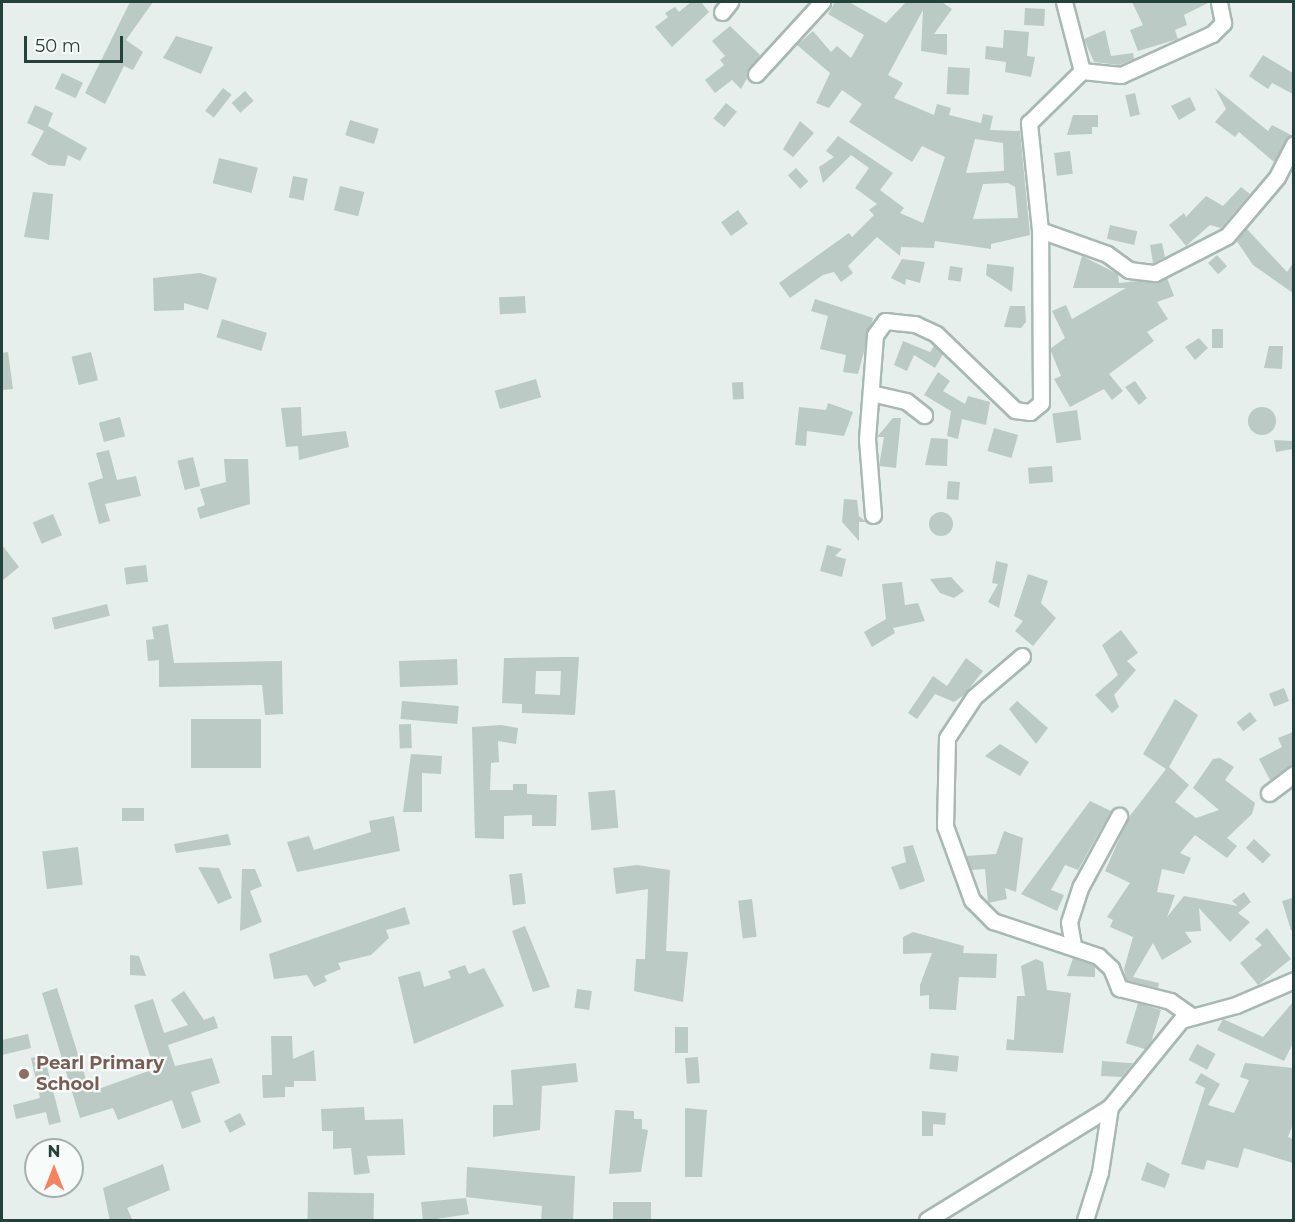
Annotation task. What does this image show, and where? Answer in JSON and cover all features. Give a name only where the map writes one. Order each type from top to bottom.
[{"type":"street","points":[[756,74],[822,2]]},
{"type":"street","points":[[1064,2],[1082,71]]},
{"type":"street","points":[[873,515],[867,439],[875,335],[893,320],[936,334],[1016,410],[1036,410],[1042,397],[1040,230],[1030,119],[1082,71],[1121,75],[1212,34],[1223,23],[1219,2]]},
{"type":"street","points":[[1040,230],[1107,254],[1129,270],[1155,273],[1227,236],[1277,177],[1293,144]]},
{"type":"street","points":[[871,393],[906,401],[924,415]]},
{"type":"street","points":[[1022,656],[974,697],[947,738],[945,826],[972,900],[985,916],[1043,939],[1072,945],[1111,968],[1119,988],[1170,1001],[1190,1015]]},
{"type":"street","points":[[1269,793],[1293,774]]},
{"type":"street","points":[[1072,945],[1069,922],[1081,886],[1119,816]]},
{"type":"street","points":[[927,1221],[1110,1107],[1174,1025],[1190,1015],[1236,1005],[1293,980]]},
{"type":"street","points":[[1085,1221],[1100,1172],[1110,1107]]},
{"type":"building","points":[[130,2],[153,2],[126,40],[143,52],[133,70],[124,66],[105,104],[85,93]]},
{"type":"building","points":[[691,2],[701,2],[709,12],[672,47],[655,27],[668,17],[665,13],[675,7],[679,12]]},
{"type":"building","points":[[835,2],[849,2],[886,23],[906,2],[942,2],[952,9],[934,34],[947,34],[947,55],[921,51],[923,10],[888,75],[903,83],[894,98],[934,115],[937,104],[951,108],[949,115],[981,123],[983,114],[993,116],[990,130],[1020,131],[1030,235],[991,244],[991,249],[935,241],[934,248],[901,247],[900,256],[877,237],[848,266],[853,273],[841,282],[834,272],[823,275],[790,298],[779,283],[849,233],[852,237],[874,215],[869,210],[877,204],[855,188],[869,168],[851,155],[823,183],[819,167],[834,157],[826,151],[838,136],[893,173],[880,190],[904,208],[900,213],[923,223],[945,157],[922,146],[912,162],[849,122],[862,104],[842,90],[829,108],[816,103],[830,73],[797,45],[813,31],[831,52],[837,46],[851,58],[864,35],[828,14]],"holes":[[[975,139],[1003,143],[1004,171],[966,173]],[[1008,183],[1015,187],[1018,218],[973,219],[983,184]]]},
{"type":"building","points":[[1132,2],[1210,2],[1184,15],[1187,25],[1175,30],[1178,39],[1138,51],[1130,30],[1143,25]]},
{"type":"building","points":[[1025,8],[1045,9],[1044,26],[1024,25]]},
{"type":"building","points":[[730,26],[760,55],[741,89],[732,80],[715,93],[705,80],[724,65],[720,60],[725,56],[712,41]]},
{"type":"building","points":[[1004,30],[1029,32],[1027,56],[1035,57],[1031,77],[1005,72],[1006,62],[985,59],[986,46],[1003,48]]},
{"type":"building","points":[[1105,30],[1111,56],[1133,53],[1134,59],[1119,65],[1094,62],[1084,39]]},
{"type":"building","points":[[176,36],[213,47],[201,74],[163,58]]},
{"type":"building","points":[[1263,55],[1293,73],[1293,94],[1272,83],[1268,89],[1249,76]]},
{"type":"building","points":[[948,67],[970,68],[969,95],[947,94]]},
{"type":"building","points":[[62,73],[83,83],[76,98],[55,88]]},
{"type":"building","points":[[223,88],[232,95],[214,118],[205,111]]},
{"type":"building","points":[[1215,88],[1268,131],[1272,125],[1291,135],[1274,162],[1239,132],[1235,137],[1215,122],[1226,109]]},
{"type":"building","points":[[245,91],[254,101],[240,113],[232,103]]},
{"type":"building","points":[[1135,93],[1140,114],[1130,117],[1125,95]]},
{"type":"building","points":[[1190,97],[1196,110],[1179,120],[1171,106]]},
{"type":"building","points":[[726,103],[737,112],[724,127],[713,119]]},
{"type":"building","points":[[35,105],[53,113],[48,126],[87,148],[80,161],[68,155],[65,166],[49,165],[31,155],[44,131],[27,123]]},
{"type":"building","points":[[1073,115],[1098,115],[1098,127],[1092,127],[1092,134],[1067,135]]},
{"type":"building","points":[[350,120],[379,129],[374,144],[345,135]]},
{"type":"building","points":[[800,121],[814,133],[793,157],[783,149]]},
{"type":"building","points":[[1070,151],[1073,174],[1057,176],[1054,153]]},
{"type":"building","points":[[219,158],[258,168],[252,193],[213,183]]},
{"type":"building","points":[[796,168],[808,181],[800,189],[788,176]]},
{"type":"building","points":[[293,176],[308,179],[304,200],[289,198]]},
{"type":"building","points":[[340,186],[364,192],[358,216],[334,210]]},
{"type":"building","points":[[1241,187],[1250,194],[1221,228],[1210,225],[1186,246],[1169,225],[1184,213],[1186,217],[1206,196],[1223,206]]},
{"type":"building","points":[[33,192],[53,194],[49,240],[24,237]]},
{"type":"building","points":[[738,210],[748,224],[731,236],[721,222]]},
{"type":"building","points":[[1110,225],[1137,231],[1134,245],[1107,239]]},
{"type":"building","points":[[1246,228],[1287,272],[1293,263],[1293,293],[1253,265],[1236,240]]},
{"type":"building","points":[[1162,243],[1165,257],[1153,263],[1150,245]]},
{"type":"building","points":[[1217,255],[1227,266],[1218,274],[1208,263]]},
{"type":"building","points":[[1082,256],[1118,274],[1119,283],[1167,278],[1174,296],[1157,302],[1168,319],[1147,332],[1154,341],[1109,374],[1123,391],[1112,400],[1104,389],[1070,407],[1054,379],[1061,376],[1050,349],[1065,338],[1052,311],[1066,305],[1072,319],[1126,288],[1073,288]]},
{"type":"building","points":[[902,259],[925,262],[920,283],[906,279],[905,285],[891,278]]},
{"type":"building","points":[[987,264],[1014,267],[1012,292],[986,275]]},
{"type":"building","points":[[950,266],[963,268],[961,282],[948,280]]},
{"type":"building","points":[[200,273],[217,278],[208,310],[184,303],[184,310],[154,311],[153,278]]},
{"type":"building","points":[[525,296],[526,313],[500,314],[499,297]]},
{"type":"building","points":[[815,299],[873,318],[858,374],[843,372],[846,355],[820,349],[828,316],[811,311]]},
{"type":"building","points":[[1010,306],[1025,306],[1026,322],[1021,328],[1004,327]]},
{"type":"building","points":[[222,319],[267,333],[261,351],[216,337]]},
{"type":"building","points":[[1212,329],[1223,329],[1223,348],[1212,348]]},
{"type":"building","points":[[1199,338],[1208,348],[1195,360],[1185,347]]},
{"type":"building","points":[[903,341],[930,352],[934,346],[943,354],[935,368],[914,355],[907,371],[894,365]]},
{"type":"building","points":[[1269,346],[1283,346],[1282,369],[1264,368]]},
{"type":"building","points":[[8,352],[13,389],[2,390],[2,353]]},
{"type":"building","points":[[91,352],[98,380],[79,385],[72,357]]},
{"type":"building","points":[[938,372],[950,381],[943,391],[965,404],[968,396],[990,402],[986,425],[962,419],[958,439],[947,436],[951,411],[924,395]]},
{"type":"building","points":[[536,379],[541,397],[500,409],[495,391]]},
{"type":"building","points":[[1135,381],[1147,398],[1139,405],[1125,387]]},
{"type":"building","points":[[743,382],[744,399],[733,400],[732,383]]},
{"type":"building","points":[[828,403],[853,412],[844,436],[807,431],[806,446],[795,445],[799,407],[826,410]]},
{"type":"building","points":[[301,407],[302,436],[346,431],[349,447],[299,460],[298,446],[286,447],[281,408]]},
{"type":"building","points":[[1262,407],[1272,411],[1276,421],[1272,431],[1262,435],[1252,431],[1248,421],[1252,411]]},
{"type":"building","points":[[1077,410],[1081,440],[1056,443],[1052,413]]},
{"type":"building","points":[[120,417],[125,436],[104,442],[99,423]]},
{"type":"building","points":[[893,418],[901,418],[896,468],[879,466],[884,437],[877,437]]},
{"type":"building","points":[[994,428],[1018,435],[1011,458],[987,451]]},
{"type":"building","points":[[931,438],[948,439],[947,466],[925,465]]},
{"type":"building","points":[[1274,440],[1293,441],[1293,449],[1276,452]]},
{"type":"building","points":[[109,450],[117,480],[136,476],[141,496],[105,504],[110,521],[99,524],[88,483],[103,478],[96,453]]},
{"type":"building","points":[[193,457],[200,486],[185,490],[177,461]]},
{"type":"building","points":[[224,459],[248,459],[250,504],[200,519],[197,508],[205,505],[200,489],[226,482]]},
{"type":"building","points":[[1052,466],[1053,482],[1029,484],[1028,468]]},
{"type":"building","points":[[948,481],[960,482],[958,500],[946,499]]},
{"type":"building","points":[[844,499],[857,500],[859,516],[866,522],[859,522],[859,541],[842,522]]},
{"type":"building","points":[[941,512],[946,513],[952,519],[952,529],[946,535],[941,536],[936,535],[930,529],[929,524],[930,519],[936,513]]},
{"type":"building","points":[[53,514],[62,535],[42,544],[33,523]]},
{"type":"building","points":[[2,545],[19,567],[2,581]]},
{"type":"building","points":[[827,545],[842,549],[835,556],[846,559],[842,577],[820,571]]},
{"type":"building","points":[[996,561],[1008,564],[999,608],[988,602],[998,584],[992,583]]},
{"type":"building","points":[[146,565],[148,582],[126,585],[124,568]]},
{"type":"building","points":[[1028,574],[1048,581],[1041,603],[1056,618],[1033,646],[1015,631],[1023,621],[1014,616]]},
{"type":"building","points":[[951,577],[964,591],[954,598],[940,593],[930,579]]},
{"type":"building","points":[[902,582],[905,605],[918,603],[925,621],[893,628],[895,633],[872,647],[864,632],[886,619],[882,584]]},
{"type":"building","points":[[107,604],[110,616],[55,629],[52,618]]},
{"type":"building","points":[[168,624],[174,663],[282,661],[283,714],[265,715],[262,685],[159,687],[159,660],[148,661],[146,640],[154,639],[152,627]]},
{"type":"building","points":[[1121,630],[1138,653],[1127,661],[1136,670],[1114,695],[1119,707],[1112,713],[1095,695],[1118,675],[1102,645]]},
{"type":"building","points":[[579,657],[575,715],[522,713],[522,704],[502,703],[504,658]],"holes":[[[536,671],[561,671],[560,695],[535,694]]]},
{"type":"building","points":[[966,658],[983,671],[964,695],[954,702],[935,694],[917,719],[908,713],[933,676],[947,686]]},
{"type":"building","points":[[457,659],[458,685],[400,687],[399,661]]},
{"type":"building","points":[[1284,688],[1289,701],[1274,707],[1269,694]]},
{"type":"building","points":[[1175,699],[1198,715],[1169,767],[1189,785],[1175,802],[1196,818],[1219,810],[1193,788],[1213,759],[1220,758],[1234,767],[1225,780],[1255,803],[1252,814],[1227,838],[1237,846],[1227,858],[1195,835],[1180,853],[1191,858],[1184,874],[1162,869],[1157,892],[1175,895],[1167,917],[1184,896],[1238,906],[1232,901],[1244,892],[1251,902],[1238,913],[1250,922],[1230,942],[1199,908],[1201,931],[1185,932],[1192,942],[1162,960],[1153,943],[1133,977],[1159,983],[1158,988],[1126,980],[1124,969],[1133,937],[1110,927],[1113,920],[1107,917],[1130,883],[1105,871],[1129,817],[1166,769],[1143,754]]},
{"type":"building","points":[[402,701],[459,706],[457,724],[400,719]]},
{"type":"building","points":[[1017,701],[1048,728],[1036,744],[1009,709]]},
{"type":"building","points":[[1250,712],[1257,721],[1243,731],[1237,722]]},
{"type":"building","points":[[191,719],[261,719],[261,768],[191,768]]},
{"type":"building","points":[[399,724],[411,724],[412,748],[400,748]]},
{"type":"building","points":[[501,725],[518,728],[516,744],[498,741],[499,762],[491,763],[490,790],[513,790],[513,784],[527,784],[527,794],[557,795],[556,826],[532,826],[532,815],[504,816],[504,839],[475,838],[472,727]]},
{"type":"building","points":[[1293,732],[1293,764],[1270,780],[1259,759],[1282,747],[1278,738]]},
{"type":"building","points":[[1000,744],[1029,762],[1020,776],[985,756]]},
{"type":"building","points":[[411,754],[442,756],[441,774],[422,773],[422,812],[403,812]]},
{"type":"building","points":[[615,790],[618,828],[591,830],[588,792]]},
{"type":"building","points":[[1090,801],[1111,811],[1078,870],[1065,865],[1051,890],[1064,895],[1057,911],[1021,894]]},
{"type":"building","points":[[122,808],[144,808],[144,821],[122,821]]},
{"type":"building","points":[[394,816],[400,851],[297,872],[287,842],[309,836],[314,850],[371,832],[369,821]]},
{"type":"building","points":[[1004,831],[1023,838],[1016,892],[1005,888],[1007,899],[988,903],[985,869],[971,870],[966,856],[996,854]]},
{"type":"building","points":[[228,834],[231,845],[176,853],[174,844]]},
{"type":"building","points":[[1254,839],[1271,855],[1263,863],[1246,848]]},
{"type":"building","points":[[913,845],[925,881],[900,890],[891,867],[906,862],[903,847]]},
{"type":"building","points":[[78,847],[83,885],[47,889],[42,851]]},
{"type":"building","points":[[637,865],[670,870],[666,951],[688,952],[683,1002],[634,991],[636,959],[645,959],[648,889],[616,894],[613,868]]},
{"type":"building","points":[[198,867],[219,868],[232,898],[218,904]]},
{"type":"building","points":[[242,869],[255,869],[262,886],[250,891],[262,922],[240,931]]},
{"type":"building","points":[[522,873],[526,904],[513,905],[509,875]]},
{"type":"building","points":[[1292,898],[1293,930],[1291,930],[1282,901]]},
{"type":"building","points":[[752,899],[757,937],[743,938],[738,901]]},
{"type":"building","points":[[405,907],[410,924],[386,930],[389,938],[371,955],[338,963],[341,969],[324,976],[327,981],[314,987],[307,975],[274,979],[269,954]]},
{"type":"building","points":[[525,926],[550,987],[533,992],[512,931]]},
{"type":"building","points":[[1267,928],[1291,959],[1258,985],[1240,963],[1262,945],[1255,939]]},
{"type":"building","points":[[913,932],[964,946],[963,953],[997,954],[996,978],[959,977],[956,1010],[929,1009],[929,995],[920,996],[920,985],[932,953],[903,954],[903,937]]},
{"type":"building","points":[[130,955],[139,956],[146,976],[130,975]]},
{"type":"building","points":[[1073,958],[1095,966],[1095,977],[1067,976]]},
{"type":"building","points":[[1036,959],[1043,962],[1047,990],[1071,993],[1063,1053],[1006,1050],[1007,1039],[1014,1040],[1017,996],[1025,996],[1021,966]]},
{"type":"building","points":[[465,965],[469,974],[484,968],[504,1006],[414,1044],[398,977],[420,971],[424,987],[451,978],[448,971]]},
{"type":"building","points":[[57,988],[90,1092],[154,1069],[134,1005],[153,999],[164,1033],[188,1025],[171,1000],[184,991],[204,1020],[214,1016],[218,1028],[168,1045],[175,1066],[212,1058],[220,1083],[191,1092],[201,1122],[182,1129],[172,1100],[118,1120],[113,1108],[80,1118],[42,993]]},
{"type":"building","points":[[577,989],[592,991],[589,1010],[574,1008]]},
{"type":"building","points":[[1293,1002],[1293,1043],[1284,1061],[1217,1030],[1223,1019],[1263,1037]]},
{"type":"building","points":[[1138,1003],[1161,1010],[1149,1050],[1126,1043]]},
{"type":"building","points":[[675,1027],[688,1027],[688,1053],[675,1053]]},
{"type":"building","points":[[28,1034],[31,1048],[2,1055],[2,1040]]},
{"type":"building","points":[[271,1036],[292,1036],[293,1059],[314,1050],[316,1081],[294,1081],[294,1087],[285,1087],[285,1097],[263,1098],[262,1075],[272,1075]]},
{"type":"building","points":[[1197,1044],[1216,1054],[1207,1070],[1189,1060]]},
{"type":"building","points":[[931,1053],[959,1056],[957,1072],[929,1069]]},
{"type":"building","points":[[44,1055],[61,1122],[49,1125],[46,1112],[16,1119],[13,1105],[40,1098],[31,1058]]},
{"type":"building","points":[[698,1057],[700,1083],[687,1084],[685,1058]]},
{"type":"building","points":[[1102,1061],[1133,1063],[1122,1077],[1101,1076]]},
{"type":"building","points":[[576,1063],[578,1082],[542,1086],[540,1130],[493,1137],[493,1105],[513,1105],[511,1070]]},
{"type":"building","points":[[1245,1063],[1293,1068],[1293,1124],[1288,1137],[1293,1139],[1293,1163],[1244,1148],[1238,1168],[1207,1160],[1204,1170],[1181,1164],[1205,1088],[1195,1083],[1201,1073],[1220,1084],[1208,1105],[1234,1113],[1249,1080],[1240,1077]]},
{"type":"building","points":[[364,1107],[365,1120],[403,1119],[405,1155],[367,1156],[370,1173],[354,1175],[351,1148],[333,1149],[333,1131],[322,1131],[321,1109]]},
{"type":"building","points":[[685,1108],[707,1110],[702,1177],[685,1177]]},
{"type":"building","points":[[615,1110],[634,1111],[634,1119],[642,1119],[642,1129],[648,1130],[641,1172],[609,1174]]},
{"type":"building","points":[[922,1111],[946,1113],[945,1125],[933,1124],[933,1136],[922,1136]]},
{"type":"building","points":[[240,1113],[246,1125],[230,1133],[224,1121]]},
{"type":"building","points":[[1147,1162],[1170,1174],[1165,1188],[1141,1180]]},
{"type":"building","points":[[163,1164],[170,1190],[127,1208],[133,1221],[110,1221],[103,1188]]},
{"type":"building","points":[[467,1167],[575,1176],[573,1221],[541,1221],[542,1206],[466,1197]]},
{"type":"building","points":[[308,1192],[374,1193],[374,1220],[308,1220]]},
{"type":"building","points":[[466,1198],[469,1214],[423,1221],[421,1202]]},
{"type":"building","points":[[613,1202],[651,1202],[651,1220],[613,1220]]},
{"type":"place","name":"Pearl Primary School","points":[[24,1074]]}]
